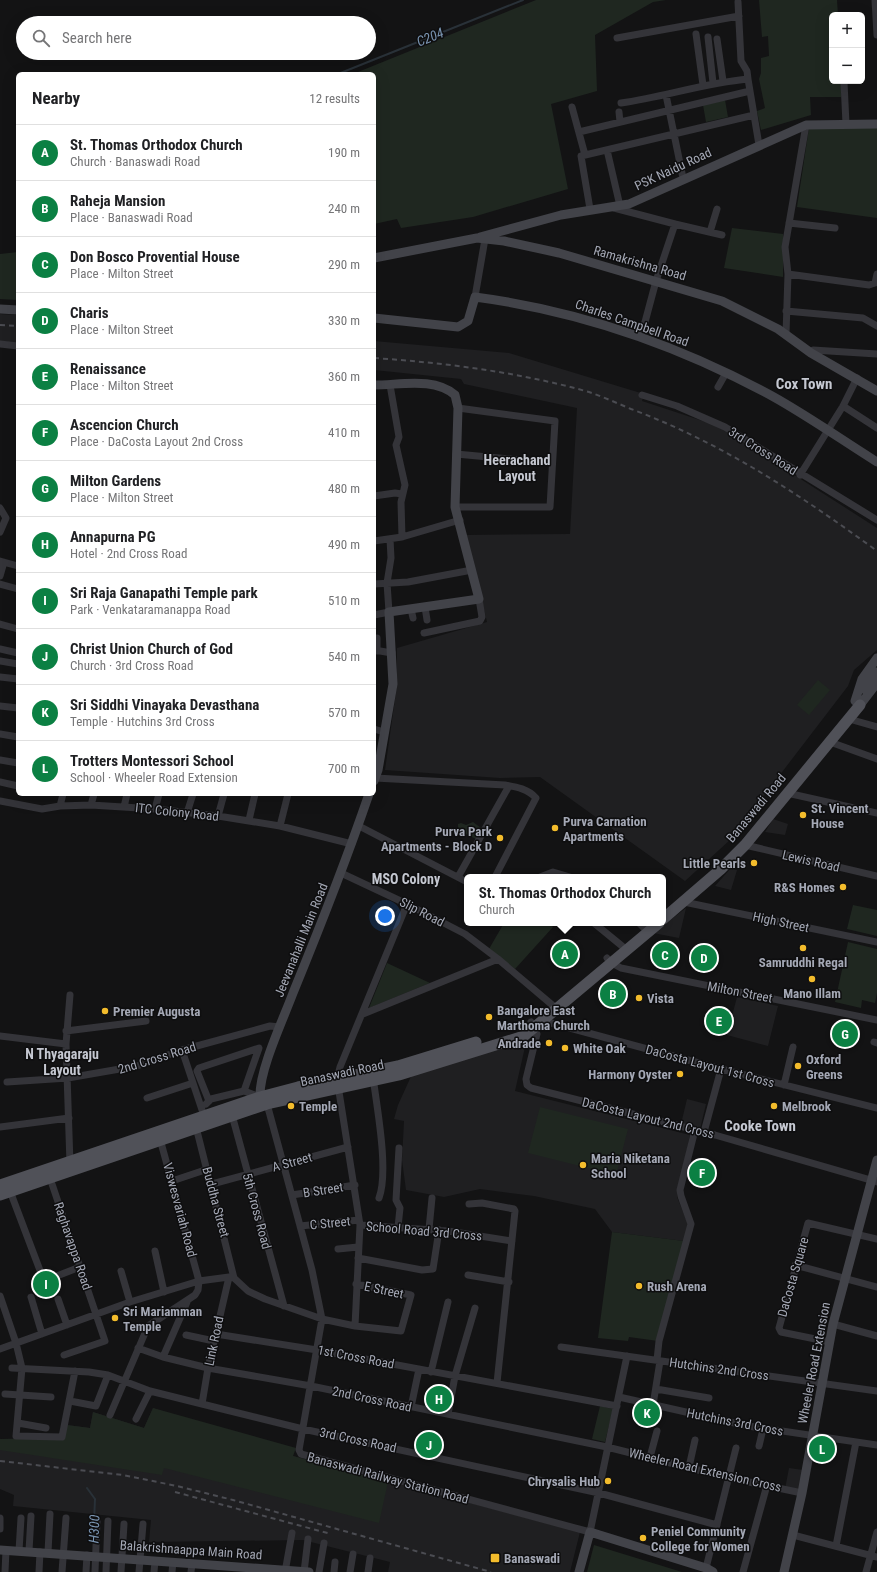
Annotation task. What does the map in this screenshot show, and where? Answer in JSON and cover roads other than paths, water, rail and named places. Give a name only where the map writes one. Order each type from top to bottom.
[{"type":"main road","name":"Banaswadi Road","points":[[666,917],[722,869],[745,845],[849,720],[857,703]]},
{"type":"main road","name":"Banaswadi Road","points":[[666,910],[718,866],[733,850],[857,703]]},
{"type":"main road","name":"Banaswadi Road","points":[[609,960],[644,926]]},
{"type":"main road","name":"Banaswadi Road","points":[[5,1193],[50,1178],[71,1165],[203,1113],[373,1076],[399,1075],[524,1036],[609,960],[655,926]]},
{"type":"main road","name":"Banaswadi Road","points":[[0,1185],[160,1139],[232,1115],[263,1101]]},
{"type":"street","points":[[875,0],[877,35]]},
{"type":"street","points":[[738,2],[742,61],[747,70],[759,145]]},
{"type":"street","points":[[617,38],[738,16]]},
{"type":"street","points":[[696,34],[703,85]]},
{"type":"street","points":[[708,37],[713,83]]},
{"type":"street","points":[[717,39],[723,81]]},
{"type":"street","points":[[621,103],[666,95],[723,81],[748,79]]},
{"type":"street","points":[[844,84],[846,124]]},
{"type":"street","points":[[579,132],[750,91]]},
{"type":"street","points":[[666,95],[683,178]]},
{"type":"street","points":[[572,107],[585,155]]},
{"type":"street","points":[[619,112],[620,122]]},
{"type":"street","points":[[590,209],[581,156],[754,115]]},
{"type":"street","name":"PSK Naidu Road","points":[[481,239],[520,225],[590,209],[616,207],[642,199],[683,178],[806,125],[877,124]]},
{"type":"street","points":[[786,334],[788,274],[785,247],[806,125]]},
{"type":"street","points":[[607,150],[616,207],[675,224],[722,235]]},
{"type":"street","points":[[710,232],[717,209]]},
{"type":"street","points":[[789,223],[835,228]]},
{"type":"street","points":[[641,337],[656,281],[675,224]]},
{"type":"street","points":[[376,318],[458,327],[468,321],[475,297],[481,239]]},
{"type":"street","name":"Ramakrishna Road","points":[[376,258],[481,239],[559,253],[722,301],[786,334],[811,353],[877,391]]},
{"type":"street","points":[[788,274],[869,285],[875,283],[877,274]]},
{"type":"street","name":"Charles Campbell Road","points":[[475,297],[552,310],[577,316],[641,337],[726,373],[771,396],[877,462]]},
{"type":"street","points":[[0,309],[16,310]]},
{"type":"street","points":[[786,310],[863,318],[877,326]]},
{"type":"street","points":[[0,344],[16,346]]},
{"type":"street","points":[[811,353],[813,350],[877,354]]},
{"type":"street","points":[[718,387],[726,373]]},
{"type":"street","points":[[800,475],[843,406],[856,378]]},
{"type":"street","points":[[376,385],[431,384],[447,388],[455,396],[458,408],[455,507],[460,520],[482,617],[480,622],[424,633]]},
{"type":"street","points":[[390,385],[399,437],[396,445],[405,485],[402,494],[402,537]]},
{"type":"street","name":"3rd Cross Road","points":[[642,395],[676,406],[725,427],[800,475],[877,520]]},
{"type":"street","points":[[843,406],[877,428]]},
{"type":"street","points":[[455,507],[550,507],[555,421],[458,408]]},
{"type":"street","points":[[456,454],[552,463]]},
{"type":"street","points":[[376,496],[396,493],[402,494]]},
{"type":"street","points":[[0,508],[5,515],[6,520],[0,532]]},
{"type":"street","points":[[376,540],[402,537],[460,520]]},
{"type":"street","points":[[376,770],[393,684],[387,583],[391,558],[390,539]]},
{"type":"street","points":[[0,576],[2,561],[16,565]]},
{"type":"street","points":[[376,584],[408,582],[472,570]]},
{"type":"street","points":[[0,584],[16,588]]},
{"type":"street","points":[[376,614],[479,599]]},
{"type":"street","points":[[425,607],[427,620]]},
{"type":"street","points":[[411,609],[412,618]]},
{"type":"street","points":[[0,624],[16,628]]},
{"type":"street","points":[[377,638],[376,650],[392,653]]},
{"type":"street","points":[[0,649],[16,653]]},
{"type":"street","points":[[857,703],[862,679],[877,658]]},
{"type":"street","points":[[0,661],[16,664]]},
{"type":"street","points":[[857,703],[874,686],[877,672]]},
{"type":"street","points":[[0,677],[16,679]]},
{"type":"street","points":[[857,703],[874,686]]},
{"type":"street","points":[[0,706],[16,708]]},
{"type":"street","points":[[849,720],[877,727]]},
{"type":"street","points":[[376,730],[384,732]]},
{"type":"street","points":[[0,734],[16,737]]},
{"type":"street","points":[[830,742],[877,759]]},
{"type":"street","points":[[0,760],[16,763]]},
{"type":"street","points":[[376,779],[510,786],[531,793],[536,798],[497,874]]},
{"type":"street","points":[[0,782],[16,786]]},
{"type":"street","points":[[458,877],[510,786]]},
{"type":"street","points":[[787,793],[877,813]]},
{"type":"street","points":[[60,806],[61,796]]},
{"type":"street","points":[[91,805],[93,796]]},
{"type":"street","points":[[124,807],[127,796]]},
{"type":"street","points":[[155,809],[158,796]]},
{"type":"street","points":[[187,813],[192,796]]},
{"type":"street","points":[[218,816],[223,796]]},
{"type":"street","points":[[250,820],[255,796]]},
{"type":"street","points":[[280,826],[288,796]]},
{"type":"street","name":"Jeevanahalli Main Road","points":[[263,1101],[261,1079],[352,844],[368,796]]},
{"type":"street","name":"ITC Colony Road","points":[[0,801],[42,809],[60,806],[91,805],[155,809],[218,816],[280,826],[352,844]]},
{"type":"street","points":[[358,826],[464,880]]},
{"type":"street","name":"Lewis Road","points":[[745,845],[877,876]]},
{"type":"street","points":[[548,874],[553,872],[560,874]]},
{"type":"street","name":"Slip Road","points":[[341,873],[407,904],[465,934],[498,959],[555,1007]]},
{"type":"street","name":"High Street","points":[[684,902],[877,942]]},
{"type":"street","points":[[0,1349],[130,1302],[199,1281],[232,1278],[248,1291],[284,1306],[322,1319],[355,1326],[360,1222],[338,1083],[340,1067],[407,904]]},
{"type":"street","points":[[598,926],[622,946]]},
{"type":"street","points":[[363,1014],[498,959]]},
{"type":"street","name":"Milton Street","points":[[609,960],[621,968],[877,1020]]},
{"type":"street","points":[[70,994],[66,1044],[71,1165]]},
{"type":"street","points":[[66,1031],[146,1021]]},
{"type":"street","name":"DaCosta Layout 1st Cross","points":[[538,1022],[877,1108]]},
{"type":"street","name":"DaCosta Layout 2nd Cross","points":[[538,1022],[537,1034],[526,1079],[527,1085],[531,1088],[704,1132],[874,1181]]},
{"type":"street","name":"2nd Cross Road","points":[[7,1082],[68,1078],[137,1066],[182,1050],[270,1026],[280,1027]]},
{"type":"street","points":[[0,1036],[66,1044]]},
{"type":"street","points":[[784,1085],[793,1047]]},
{"type":"street","points":[[203,1113],[209,1101],[198,1071],[199,1068],[258,1048],[244,1091]]},
{"type":"street","points":[[182,1050],[203,1113]]},
{"type":"street","points":[[704,1132],[721,1069]]},
{"type":"street","points":[[373,1076],[381,1136],[383,1189],[379,1198]]},
{"type":"street","points":[[147,1098],[193,1083]]},
{"type":"street","points":[[209,1101],[244,1091],[263,1101]]},
{"type":"street","name":"Banaswadi Railway Station Road","points":[[263,1101],[284,1164],[320,1302],[322,1319],[299,1450],[301,1454],[590,1532]]},
{"type":"street","name":"5th Cross Road","points":[[232,1115],[284,1306]]},
{"type":"street","points":[[0,1127],[69,1118]]},
{"type":"street","name":"Buddha Street","points":[[196,1127],[212,1184],[232,1278]]},
{"type":"street","points":[[653,1405],[659,1361],[659,1341],[691,1224],[680,1190],[695,1130]]},
{"type":"street","name":"Viswesvariah Road","points":[[160,1139],[199,1281]]},
{"type":"street","name":"A Street","points":[[212,1184],[348,1147]]},
{"type":"street","points":[[398,1227],[400,1208],[396,1200],[399,1148]]},
{"type":"street","name":"Wheeler Road Extension","points":[[784,1572],[802,1493],[833,1324],[874,1181],[877,1160]]},
{"type":"street","points":[[172,1181],[208,1169]]},
{"type":"street","name":"Raghavappa Road","points":[[50,1178],[105,1341],[64,1355]]},
{"type":"street","name":"B Street","points":[[292,1195],[354,1185]]},
{"type":"street","points":[[5,1193],[44,1281],[80,1267]]},
{"type":"street","points":[[429,1229],[432,1198]]},
{"type":"street","points":[[469,1204],[482,1203],[515,1210],[509,1282],[497,1383]]},
{"type":"street","name":"School Road 3rd Cross","points":[[360,1222],[439,1230],[512,1241]]},
{"type":"street","name":"C Street","points":[[300,1226],[360,1222]]},
{"type":"street","name":"DaCosta Square","points":[[830,1342],[781,1332],[779,1326],[808,1222],[858,1234]]},
{"type":"street","points":[[358,1258],[422,1270],[432,1268],[439,1230]]},
{"type":"street","points":[[858,1234],[877,1239]]},
{"type":"street","points":[[338,1249],[358,1247]]},
{"type":"street","points":[[155,1251],[164,1292]]},
{"type":"street","points":[[796,1266],[877,1287]]},
{"type":"street","points":[[121,1271],[130,1302]]},
{"type":"street","points":[[468,1275],[509,1282]]},
{"type":"street","name":"Link Road","points":[[202,1404],[215,1337],[232,1278]]},
{"type":"street","points":[[110,1415],[148,1326],[187,1302],[197,1293],[199,1281]]},
{"type":"street","name":"E Street","points":[[355,1326],[401,1332],[411,1297],[408,1294],[356,1284]]},
{"type":"street","points":[[0,1296],[16,1343],[22,1368],[16,1436],[62,1437],[76,1371]]},
{"type":"street","points":[[31,1297],[42,1334]]},
{"type":"street","points":[[58,1299],[68,1325]]},
{"type":"street","points":[[163,1357],[187,1302]]},
{"type":"street","points":[[431,1372],[448,1302]]},
{"type":"street","points":[[448,1414],[455,1376],[475,1308]]},
{"type":"street","points":[[833,1324],[877,1336]]},
{"type":"street","name":"1st Cross Road","points":[[186,1335],[215,1337],[317,1350],[617,1406]]},
{"type":"street","name":"Hutchins 2nd Cross","points":[[561,1347],[877,1392]]},
{"type":"street","name":"2nd Cross Road","points":[[138,1348],[163,1357],[208,1368],[311,1386],[607,1447]]},
{"type":"street","points":[[579,1572],[599,1493],[607,1447],[627,1356]]},
{"type":"street","name":"3rd Cross Road","points":[[12,1368],[76,1371],[108,1375],[150,1390],[303,1429],[599,1493],[717,1525]]},
{"type":"street","points":[[410,1407],[419,1369]]},
{"type":"street","points":[[70,1401],[96,1406],[108,1375]]},
{"type":"street","points":[[656,1389],[709,1398]]},
{"type":"street","points":[[136,1419],[150,1390]]},
{"type":"street","points":[[5,1394],[51,1397]]},
{"type":"street","name":"Hutchins 3rd Cross","points":[[619,1397],[762,1428],[877,1444]]},
{"type":"street","points":[[18,1423],[46,1428]]},
{"type":"street","points":[[759,1446],[762,1428]]},
{"type":"street","points":[[650,1457],[657,1431]]},
{"type":"street","points":[[689,1467],[695,1440]]},
{"type":"street","points":[[836,1546],[856,1442]]},
{"type":"street","name":"Wheeler Road Extension Cross","points":[[607,1447],[730,1478],[802,1493]]},
{"type":"street","points":[[590,1532],[710,1570],[717,1525],[730,1478],[736,1448]]},
{"type":"street","points":[[743,1572],[766,1485]]},
{"type":"street","points":[[39,1572],[50,1514]]},
{"type":"street","points":[[28,1551],[31,1516]]},
{"type":"street","points":[[0,1518],[0,1529]]},
{"type":"street","points":[[19,1551],[21,1518]]},
{"type":"street","points":[[62,1572],[66,1518]]},
{"type":"street","points":[[86,1572],[92,1555],[97,1521]]},
{"type":"street","points":[[106,1572],[108,1557],[108,1521]]},
{"type":"street","points":[[121,1572],[124,1524]]},
{"type":"street","points":[[139,1572],[143,1524]]},
{"type":"street","points":[[866,1572],[874,1556],[877,1532]]},
{"type":"street","points":[[285,1571],[292,1533]]},
{"type":"street","points":[[793,1535],[874,1556]]},
{"type":"street","points":[[301,1572],[308,1539]]},
{"type":"street","points":[[319,1572],[324,1543]]},
{"type":"street","points":[[3,1550],[5,1572]]},
{"type":"street","name":"Balakrishnaappa Main Road","points":[[3,1550],[141,1559],[172,1562],[192,1568],[309,1572]]},
{"type":"street","points":[[350,1572],[353,1554]]},
{"type":"street","points":[[92,1555],[95,1572]]},
{"type":"street","points":[[368,1572],[370,1558]]},
{"type":"street","points":[[154,1572],[155,1561]]},
{"type":"street","points":[[172,1562],[172,1572]]},
{"type":"street","points":[[334,1572],[335,1562]]},
{"type":"waterway","name":"C204","points":[[376,59],[523,0]]},
{"type":"waterway","name":"C204","points":[[343,72],[373,60]]},
{"type":"waterway","name":"H300","points":[[87,1488],[95,1499],[94,1522]]},
{"type":"railway","points":[[0,325],[16,326]]},
{"type":"railway","points":[[376,358],[482,369],[536,379],[600,396],[697,438],[759,471],[877,551]]},
{"type":"railway","points":[[0,1461],[123,1475],[177,1486],[233,1500],[491,1572]]},
{"type":"railway","points":[[175,1492],[331,1534]]},
{"type":"place","name":"St. Vincent House","points":[[803,815]]},
{"type":"place","name":"Purva Carnation Apartments","points":[[555,828]]},
{"type":"place","name":"Purva Park Apartments - Block D","points":[[500,838]]},
{"type":"place","name":"Little Pearls","points":[[754,863]]},
{"type":"place","name":"R&S Homes","points":[[843,887]]},
{"type":"place","name":"Samruddhi Regal","points":[[803,948]]},
{"type":"place","name":"St. Thomas Orthodox Church","points":[[565,954]]},
{"type":"place","name":"Don Bosco Provential House","points":[[665,955]]},
{"type":"place","name":"Charis","points":[[704,958]]},
{"type":"place","name":"Mano Illam","points":[[812,979]]},
{"type":"place","name":"Raheja Mansion","points":[[613,994]]},
{"type":"place","name":"Vista","points":[[639,998]]},
{"type":"place","name":"Premier Augusta","points":[[105,1011]]},
{"type":"place","name":"Bangalore East Marthoma Church","points":[[489,1017]]},
{"type":"place","name":"Renaissance","points":[[719,1021]]},
{"type":"place","name":"Milton Gardens","points":[[845,1034]]},
{"type":"place","name":"Andrade","points":[[549,1043]]},
{"type":"place","name":"White Oak","points":[[565,1048]]},
{"type":"place","name":"Oxford Greens","points":[[798,1066]]},
{"type":"place","name":"Harmony Oyster","points":[[680,1074]]},
{"type":"place","name":"Temple","points":[[291,1106]]},
{"type":"place","name":"Melbrook","points":[[774,1106]]},
{"type":"place","name":"Maria Niketana School","points":[[583,1165]]},
{"type":"place","name":"Ascencion Church","points":[[702,1173]]},
{"type":"place","name":"Sri Raja Ganapathi Temple park","points":[[46,1284]]},
{"type":"place","name":"Rush Arena","points":[[639,1286]]},
{"type":"place","name":"Sri Mariamman Temple","points":[[115,1318]]},
{"type":"place","name":"Annapurna PG","points":[[439,1399]]},
{"type":"place","name":"Sri Siddhi Vinayaka Devasthana","points":[[647,1413]]},
{"type":"place","name":"Christ Union Church of God","points":[[429,1445]]},
{"type":"place","name":"Trotters Montessori School","points":[[822,1449]]},
{"type":"place","name":"Chrysalis Hub","points":[[608,1481]]},
{"type":"place","name":"Peniel Community College for Women","points":[[643,1538]]},
{"type":"place","name":"Banaswadi","points":[[495,1558]]},
{"type":"district","name":"Cox Town","points":[[804,384]]},
{"type":"district","name":"Heerachand Layout","points":[[517,468]]},
{"type":"district","name":"MSO Colony","points":[[406,879]]},
{"type":"district","name":"N Thyagaraju Layout","points":[[62,1062]]},
{"type":"district","name":"Cooke Town","points":[[760,1126]]}]
